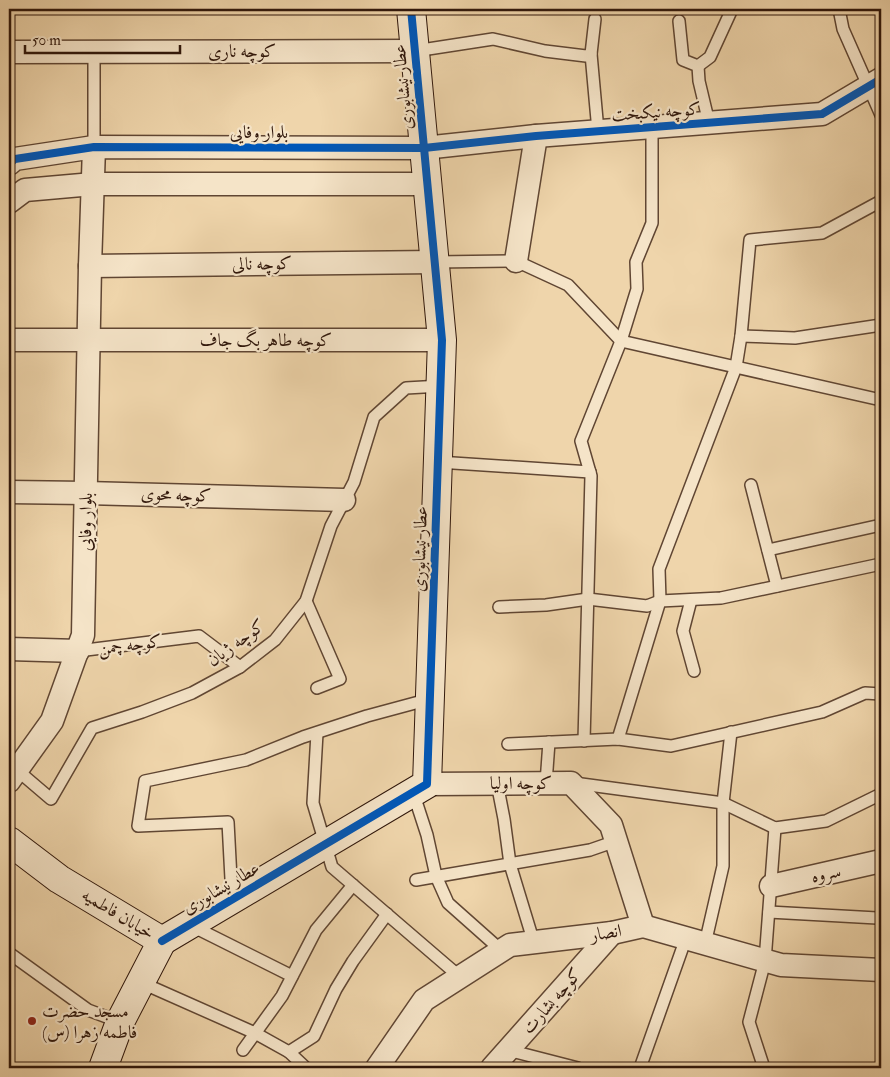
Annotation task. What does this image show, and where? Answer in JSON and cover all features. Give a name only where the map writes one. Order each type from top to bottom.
[{"type":"street","name":"عطار نیشابوری","points":[[162,941],[420,788],[430,700],[442,340],[411,9]]},
{"type":"street","name":"کوچه ناری","points":[[9,52],[415,50]]},
{"type":"street","name":"کوچه نیکبخت","points":[[424,148],[536,136],[822,114],[875,83]]},
{"type":"street","points":[[516,261],[536,136]]},
{"type":"street","name":"بلوار وفایی","points":[[13,776],[52,721],[83,636],[94,147],[424,148]]},
{"type":"street","points":[[9,164],[15,159],[94,147]]},
{"type":"street","points":[[9,202],[25,190],[93,184],[427,184]]},
{"type":"street","name":"کوچه نالی","points":[[90,266],[435,262]]},
{"type":"street","name":"کوچه طاهر بگ جاف","points":[[9,340],[442,340]]},
{"type":"street","name":"کوچه محوی","points":[[9,492],[344,500]]},
{"type":"street","name":"کوچه چمن","points":[[9,649],[78,651]]},
{"type":"street","name":"کوچه اولیا","points":[[420,788],[497,783],[571,783],[611,825],[643,926]]},
{"type":"street","name":"خیابان فاطمیه","points":[[9,841],[59,880],[162,941],[120,1022],[103,1068]]},
{"type":"street","name":"سروه","points":[[771,886],[881,861]]},
{"type":"street","name":"انصار","points":[[377,1068],[424,1000],[510,945],[612,933],[643,926],[781,965],[881,970]]},
{"type":"street","name":"کوچه بشارت","points":[[492,1068],[612,933]]},
{"type":"lane","points":[[698,66],[710,57],[732,9]]},
{"type":"lane","points":[[839,9],[843,29],[875,83],[881,115]]},
{"type":"lane","points":[[595,19],[591,54],[598,131]]},
{"type":"lane","points":[[678,21],[683,60],[698,66]]},
{"type":"lane","points":[[415,50],[493,39],[545,51],[586,56],[591,54]]},
{"type":"lane","points":[[94,52],[94,147]]},
{"type":"lane","points":[[698,66],[699,81],[709,123]]},
{"type":"lane","points":[[584,741],[592,476],[581,441],[620,341],[637,288],[636,262],[652,223],[652,127]]},
{"type":"lane","points":[[618,739],[660,602],[659,569],[736,367],[741,336],[750,240],[822,233],[881,201]]},
{"type":"lane","points":[[435,262],[516,261],[568,285],[620,341],[881,400]]},
{"type":"lane","points":[[741,336],[795,338],[881,325]]},
{"type":"lane","name":"کوچه ژیان","points":[[13,776],[51,799],[92,728],[192,693],[240,667],[274,640],[306,601],[330,526],[354,482],[374,416],[406,388],[441,386]]},
{"type":"lane","points":[[438,462],[590,472]]},
{"type":"lane","points":[[751,485],[777,586]]},
{"type":"lane","points":[[768,550],[881,525]]},
{"type":"lane","points":[[499,607],[588,599],[647,606],[660,602],[721,598],[881,564]]},
{"type":"lane","points":[[691,600],[683,631],[694,671]]},
{"type":"lane","points":[[306,601],[340,679],[317,688]]},
{"type":"lane","name":"کوچه چمن","points":[[78,651],[199,636],[240,667]]},
{"type":"lane","points":[[508,744],[618,739],[671,746],[822,712],[865,693],[881,694]]},
{"type":"lane","points":[[232,899],[228,822],[138,826],[145,781],[246,760],[368,716],[430,700]]},
{"type":"lane","points":[[640,1068],[695,941],[723,866],[723,803],[731,732]]},
{"type":"lane","points":[[317,733],[313,803],[332,867],[460,977]]},
{"type":"lane","points":[[546,783],[549,742]]},
{"type":"lane","points":[[497,783],[510,864],[534,943]]},
{"type":"lane","points":[[571,783],[723,803],[775,828],[826,822],[881,794]]},
{"type":"lane","points":[[420,788],[427,835],[436,876],[448,903],[502,951]]},
{"type":"lane","points":[[764,1068],[749,1022],[765,961],[775,828]]},
{"type":"lane","points":[[416,880],[590,850],[616,841]]},
{"type":"lane","points":[[243,1050],[282,996],[316,930],[352,885]]},
{"type":"lane","points":[[769,912],[881,917]]},
{"type":"lane","points":[[289,1052],[314,1036],[336,989],[353,961],[387,914]]},
{"type":"lane","points":[[189,924],[292,976]]},
{"type":"lane","points":[[9,952],[88,1010],[120,1022]]},
{"type":"lane","points":[[140,982],[256,1033],[289,1052],[306,1068]]},
{"type":"lane","points":[[508,1050],[551,1064],[578,1068]]},
{"type":"cycle path","points":[[162,941],[427,784],[442,340],[411,9]]},
{"type":"cycle path","points":[[9,164],[15,159],[94,147],[424,148],[536,136],[822,114],[881,79]]},
{"type":"place","name":"مسجد حضرت فاطمه زهرا (س)","points":[[32,1021]]}]
